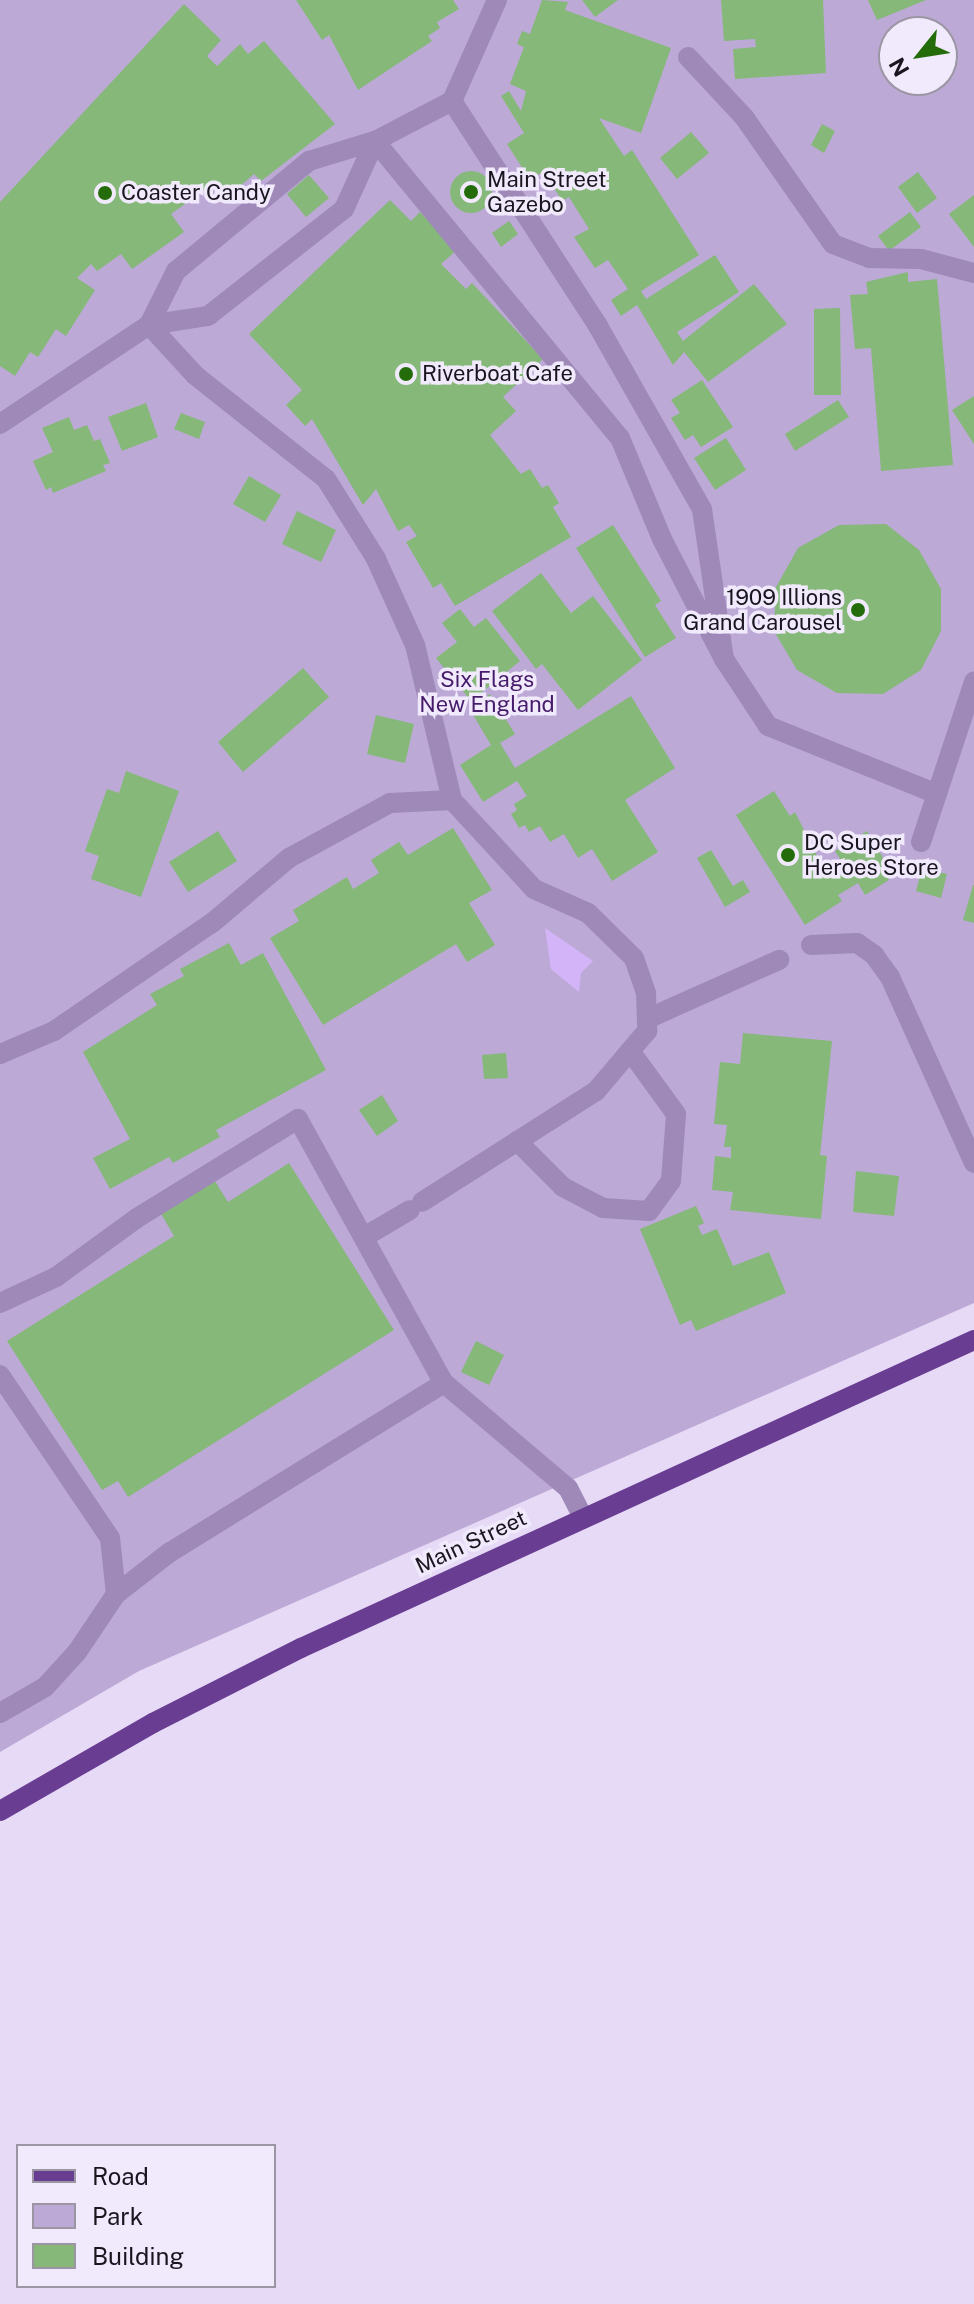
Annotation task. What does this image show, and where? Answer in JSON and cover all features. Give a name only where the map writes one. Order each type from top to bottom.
[{"type":"main road","name":"Main Street","points":[[0,1811],[227,1684],[583,1517],[974,1340]]},
{"type":"street","points":[[149,325],[176,271],[309,161],[375,141],[452,101],[497,0]]},
{"type":"street","points":[[688,57],[744,117],[833,244],[869,258],[921,259],[974,273]]},
{"type":"street","points":[[452,101],[598,326],[702,509],[724,659]]},
{"type":"street","points":[[0,424],[149,325],[208,316],[344,209],[375,141]]},
{"type":"street","points":[[375,141],[620,438],[662,539],[724,659],[768,726],[937,794]]},
{"type":"street","points":[[149,325],[195,375],[326,479],[375,557],[415,645],[452,800],[534,889],[588,913],[634,958],[646,993],[647,1031],[596,1091],[364,1237]]},
{"type":"street","points":[[921,842],[974,682]]},
{"type":"street","points":[[0,1054],[54,1031],[212,923],[289,858],[390,803],[452,800]]},
{"type":"street","points":[[811,945],[857,943],[874,955],[890,977],[974,1163]]},
{"type":"street","points":[[647,1019],[779,960]]},
{"type":"street","points":[[517,1141],[563,1187],[603,1208],[649,1211],[671,1181],[676,1114],[630,1051]]},
{"type":"street","points":[[0,1303],[56,1277],[137,1218],[298,1119],[444,1383],[568,1488],[583,1517]]},
{"type":"street","points":[[0,1375],[110,1538],[116,1594]]},
{"type":"street","points":[[0,1713],[45,1687],[77,1652],[116,1594],[170,1552],[444,1383]]},
{"type":"green space","name":"Six Flags New England","points":[[0,0],[974,0],[974,1303],[139,1671],[0,1752]]},
{"type":"shaded area","points":[[545,928],[593,961],[581,973],[579,992],[551,969]]},
{"type":"building","points":[[296,0],[453,0],[459,9],[437,22],[440,28],[428,36],[432,41],[358,90],[329,35],[322,40]]},
{"type":"building","points":[[542,0],[568,2],[565,10],[671,48],[641,133],[599,118],[624,156],[632,150],[699,255],[641,291],[646,299],[715,255],[739,292],[677,332],[683,341],[754,284],[787,324],[708,382],[684,352],[673,365],[637,305],[621,316],[611,300],[628,289],[608,260],[595,268],[574,237],[589,229],[569,197],[562,201],[544,171],[530,180],[507,144],[524,133],[501,96],[509,91],[521,111],[526,91],[510,84],[524,47],[517,44],[522,31],[530,34]]},
{"type":"building","points":[[582,0],[618,0],[595,17]]},
{"type":"building","points":[[721,0],[823,0],[826,73],[735,79],[733,49],[756,47],[755,39],[724,41]]},
{"type":"building","points":[[868,0],[926,0],[887,16],[878,16],[877,20]]},
{"type":"building","name":"Coaster Candy","points":[[184,4],[221,40],[207,56],[217,66],[240,44],[248,54],[264,41],[335,124],[261,181],[254,174],[223,201],[211,185],[171,214],[184,232],[132,269],[121,254],[97,271],[91,264],[77,278],[95,290],[66,336],[56,329],[38,357],[30,352],[15,376],[0,366],[0,202]]},
{"type":"building","points":[[822,124],[835,131],[824,153],[811,145]]},
{"type":"building","points":[[691,132],[709,153],[677,179],[660,158]]},
{"type":"building","name":"Main Street Gazebo","points":[[471,171],[486,177],[492,192],[486,207],[471,213],[456,207],[450,192],[456,177]]},
{"type":"building","points":[[918,172],[937,198],[917,213],[898,187]]},
{"type":"building","points":[[309,175],[329,198],[306,217],[287,194]]},
{"type":"building","points":[[974,195],[974,247],[949,214]]},
{"type":"building","name":"Riverboat Cafe","points":[[390,200],[411,221],[420,212],[457,250],[441,264],[466,289],[472,283],[543,359],[503,397],[516,411],[490,435],[521,474],[530,469],[542,488],[548,485],[559,503],[553,507],[571,537],[455,606],[441,583],[433,588],[406,542],[417,536],[409,525],[398,531],[376,489],[363,505],[312,419],[305,426],[286,405],[302,390],[249,334]]},
{"type":"building","points":[[910,212],[921,227],[889,251],[878,236]]},
{"type":"building","points":[[509,221],[518,234],[501,247],[492,233]]},
{"type":"building","points":[[908,272],[908,282],[937,279],[953,465],[881,471],[871,348],[855,349],[850,295],[868,294],[866,282]]},
{"type":"building","points":[[840,308],[841,395],[814,395],[814,309]]},
{"type":"building","points":[[702,380],[733,427],[701,447],[693,435],[685,440],[671,418],[680,413],[671,400]]},
{"type":"building","points":[[974,396],[974,444],[952,410]]},
{"type":"building","points":[[838,400],[849,417],[795,451],[785,434]]},
{"type":"building","points":[[146,403],[158,437],[122,451],[108,417]]},
{"type":"building","points":[[181,413],[205,422],[199,439],[174,429]]},
{"type":"building","points":[[69,417],[74,430],[87,425],[94,441],[100,439],[110,463],[103,465],[106,471],[53,493],[51,487],[46,490],[33,461],[53,452],[42,428]]},
{"type":"building","points":[[726,438],[746,470],[715,490],[694,458]]},
{"type":"building","points":[[249,476],[281,495],[265,522],[233,504]]},
{"type":"building","points":[[297,511],[336,530],[321,562],[282,544]]},
{"type":"building","name":"1909 Illions Grand Carousel","points":[[886,524],[919,550],[941,589],[941,631],[921,670],[883,694],[837,693],[797,670],[774,631],[776,587],[798,548],[839,525]]},
{"type":"building","points":[[613,525],[661,601],[655,605],[676,638],[645,657],[576,548]]},
{"type":"building","points":[[541,573],[571,613],[593,596],[642,660],[578,710],[542,664],[536,669],[492,611]]},
{"type":"building","points":[[460,609],[474,627],[486,618],[520,661],[471,701],[436,658],[457,642],[442,623]]},
{"type":"building","points":[[303,668],[329,697],[243,772],[218,742]]},
{"type":"building","points":[[490,694],[515,734],[500,743],[515,768],[631,696],[675,768],[625,800],[658,852],[612,881],[592,849],[578,858],[564,834],[550,842],[540,826],[529,832],[525,825],[519,828],[511,814],[517,810],[514,804],[527,796],[517,781],[483,802],[460,765],[491,745],[469,708]]},
{"type":"building","points":[[376,715],[414,724],[405,763],[367,754]]},
{"type":"building","points":[[126,771],[179,791],[141,897],[91,879],[99,856],[85,851],[107,789],[119,793]]},
{"type":"building","name":"DC Super Heroes Store","points":[[774,791],[790,816],[795,812],[825,872],[842,862],[835,851],[867,831],[891,871],[886,874],[889,880],[865,895],[858,883],[838,895],[842,901],[805,925],[736,815]]},
{"type":"building","points":[[453,828],[492,890],[469,903],[495,945],[467,962],[456,944],[323,1025],[270,938],[299,921],[293,910],[347,877],[353,889],[379,873],[371,860],[399,842],[408,855]]},
{"type":"building","points":[[218,831],[237,861],[188,892],[169,862]]},
{"type":"building","points":[[711,850],[733,886],[743,880],[750,892],[725,907],[697,858]]},
{"type":"building","points":[[922,868],[947,874],[941,898],[916,891]]},
{"type":"building","points":[[974,885],[974,923],[963,920]]},
{"type":"building","points":[[229,943],[241,965],[263,953],[326,1070],[216,1130],[220,1137],[173,1163],[169,1157],[110,1189],[93,1158],[130,1139],[83,1052],[157,1005],[150,994],[184,976],[180,969]]},
{"type":"building","points":[[743,1033],[832,1041],[820,1155],[827,1156],[821,1219],[730,1210],[733,1192],[712,1190],[715,1156],[731,1158],[731,1147],[724,1147],[727,1125],[714,1124],[720,1062],[740,1064]]},
{"type":"building","points":[[506,1053],[508,1078],[484,1079],[482,1055]]},
{"type":"building","points":[[382,1095],[398,1121],[377,1136],[359,1110]]},
{"type":"building","points":[[289,1163],[394,1330],[128,1497],[118,1481],[102,1490],[7,1341],[174,1236],[160,1212],[213,1178],[228,1202]]},
{"type":"building","points":[[856,1171],[899,1176],[894,1216],[853,1212]]},
{"type":"building","points":[[696,1206],[704,1223],[698,1226],[702,1235],[717,1229],[733,1266],[769,1252],[786,1293],[696,1331],[691,1320],[680,1325],[640,1229]]},
{"type":"building","points":[[476,1341],[504,1355],[489,1385],[461,1372]]},
{"type":"place","name":"Main Street Gazebo","points":[[471,192]]},
{"type":"place","name":"Coaster Candy","points":[[105,193]]},
{"type":"place","name":"Riverboat Cafe","points":[[406,374]]},
{"type":"place","name":"1909 Illions Grand Carousel","points":[[858,610]]},
{"type":"place","name":"DC Super Heroes Store","points":[[788,855]]}]
